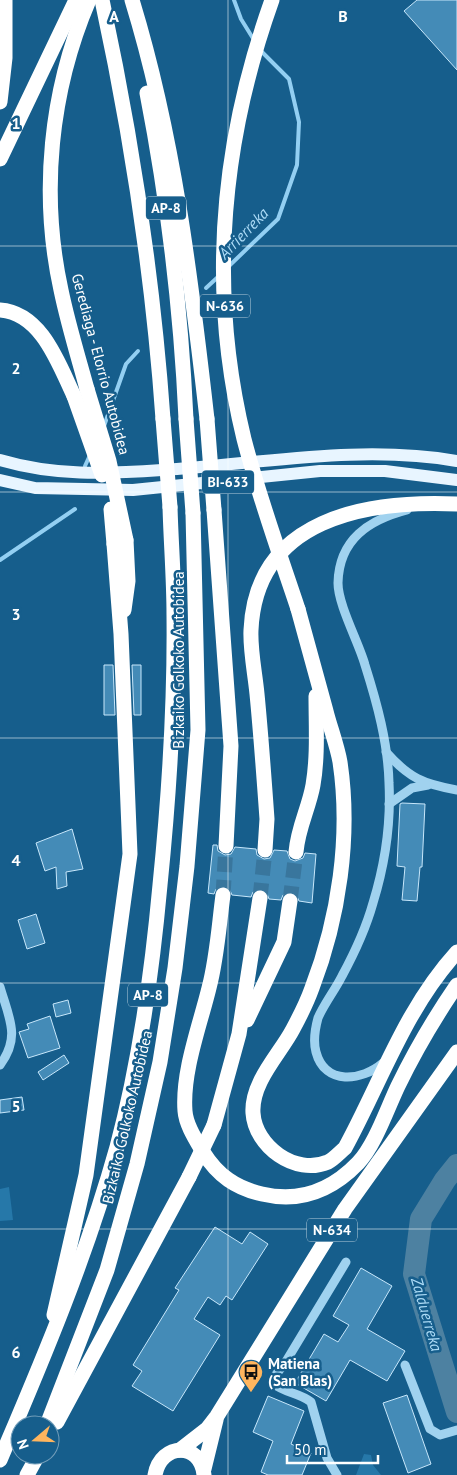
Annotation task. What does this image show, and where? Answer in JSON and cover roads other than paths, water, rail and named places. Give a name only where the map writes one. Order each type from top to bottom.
[{"type":"highway","points":[[0,102],[5,58],[5,0]]},
{"type":"highway","points":[[0,159],[56,38],[76,0]]},
{"type":"highway","name":"Gerediaga - Elorrio Autobidea","points":[[81,393],[60,289],[55,256],[50,190],[57,112],[72,44],[89,0]]},
{"type":"highway","name":"Bizkaiko Golkoko Autobidea","points":[[0,1460],[48,1349],[73,1284],[117,1146],[144,1020],[155,947],[164,842],[172,723],[174,615],[170,507],[157,328],[144,224],[120,84],[102,0]]},
{"type":"highway","name":"Bizkaiko Golkoko Autobidea","points":[[51,1415],[107,1270],[137,1164],[160,1062],[186,875],[198,730],[193,513],[183,350],[168,217],[148,95],[126,0]]},
{"type":"highway","points":[[132,0],[143,36],[174,168],[190,271],[207,419],[231,736],[226,846]]},
{"type":"highway","name":"N-636","points":[[272,0],[244,89],[234,136],[227,183],[223,272],[229,353],[244,438],[260,495],[298,609],[311,658]]},
{"type":"highway","points":[[0,310],[23,318],[41,333],[81,393],[120,542],[124,752],[130,854],[106,1044],[86,1176],[56,1299],[48,1349]]},
{"type":"highway","points":[[265,850],[267,819],[251,630],[259,590],[269,567],[287,545],[302,532],[345,513],[387,506],[432,503],[457,504]]},
{"type":"highway","points":[[296,852],[302,820],[313,787],[316,765],[316,692],[311,658]]},
{"type":"highway","points":[[311,658],[339,759],[344,794],[344,828],[336,900],[330,934],[322,960],[293,1030],[265,1074],[256,1096],[253,1113],[263,1140],[285,1160],[310,1165],[328,1162],[345,1148],[369,1105],[389,1058],[420,1000],[441,970],[457,952]]},
{"type":"highway","points":[[223,894],[210,986],[195,1040],[185,1111],[193,1136],[210,1164],[227,1181],[247,1190],[280,1198],[308,1195],[332,1185],[360,1161],[435,1018],[457,985]]},
{"type":"highway","points":[[60,1416],[189,1177],[214,1125],[239,1034],[260,898]]},
{"type":"highway","points":[[239,1034],[284,942],[290,901]]},
{"type":"highway","name":"N-634","points":[[180,1450],[207,1429],[217,1416],[346,1209],[457,1052]]},
{"type":"highway","name":"N-634","points":[[206,1473],[217,1416]]},
{"type":"highway","name":"N-634","points":[[155,1475],[160,1459],[167,1453],[180,1450],[192,1452],[198,1458],[206,1473]]},
{"type":"main road","name":"BI-633","points":[[0,460],[26,468],[97,474],[338,456],[390,456],[457,461]]},
{"type":"main road","name":"BI-633","points":[[0,480],[35,488],[133,490],[320,472],[385,471],[457,480]]},
{"type":"street","points":[[389,1058],[375,1070],[365,1075],[354,1078],[339,1076],[328,1071],[321,1063],[316,1052],[314,1034],[319,1018],[359,943],[373,903],[383,864],[389,804],[384,733],[365,663],[348,620],[338,584],[344,554],[354,536],[379,519],[432,503]]},
{"type":"street","points":[[386,752],[402,770],[413,778],[430,785],[457,790]]},
{"type":"street","points":[[389,804],[412,788],[430,785]]},
{"type":"street","points":[[0,988],[13,1040],[9,1052],[0,1064]]},
{"type":"street","points":[[337,1475],[327,1458],[311,1402],[306,1398],[280,1389],[274,1384],[274,1377],[285,1364],[346,1262]]},
{"type":"street","points":[[405,1365],[430,1429],[440,1435],[457,1430]]},
{"type":"waterway","name":"Arrierreka","points":[[234,0],[241,19],[254,40]]},
{"type":"waterway","name":"Arrierreka","points":[[229,266],[278,219],[297,165],[299,122],[289,79],[260,50]]},
{"type":"waterway","name":"Arrierreka","points":[[206,288],[219,276]]},
{"type":"waterway","name":"Arrierreka","points":[[104,426],[126,364],[138,351]]},
{"type":"waterway","name":"Arrierreka","points":[[85,466],[90,455]]},
{"type":"waterway","name":"Arrierreka","points":[[0,560],[75,509]]},
{"type":"waterway","name":"Zalduerreka","points":[[457,1165],[445,1180],[421,1219],[414,1274],[457,1412]]},
{"type":"tunnel","points":[[223,895],[226,846]]},
{"type":"tunnel","points":[[260,898],[265,850]]},
{"type":"tunnel","points":[[290,901],[296,852]]},
{"type":"place","name":"Matiena (San Blas)","points":[[251,1393]]}]
